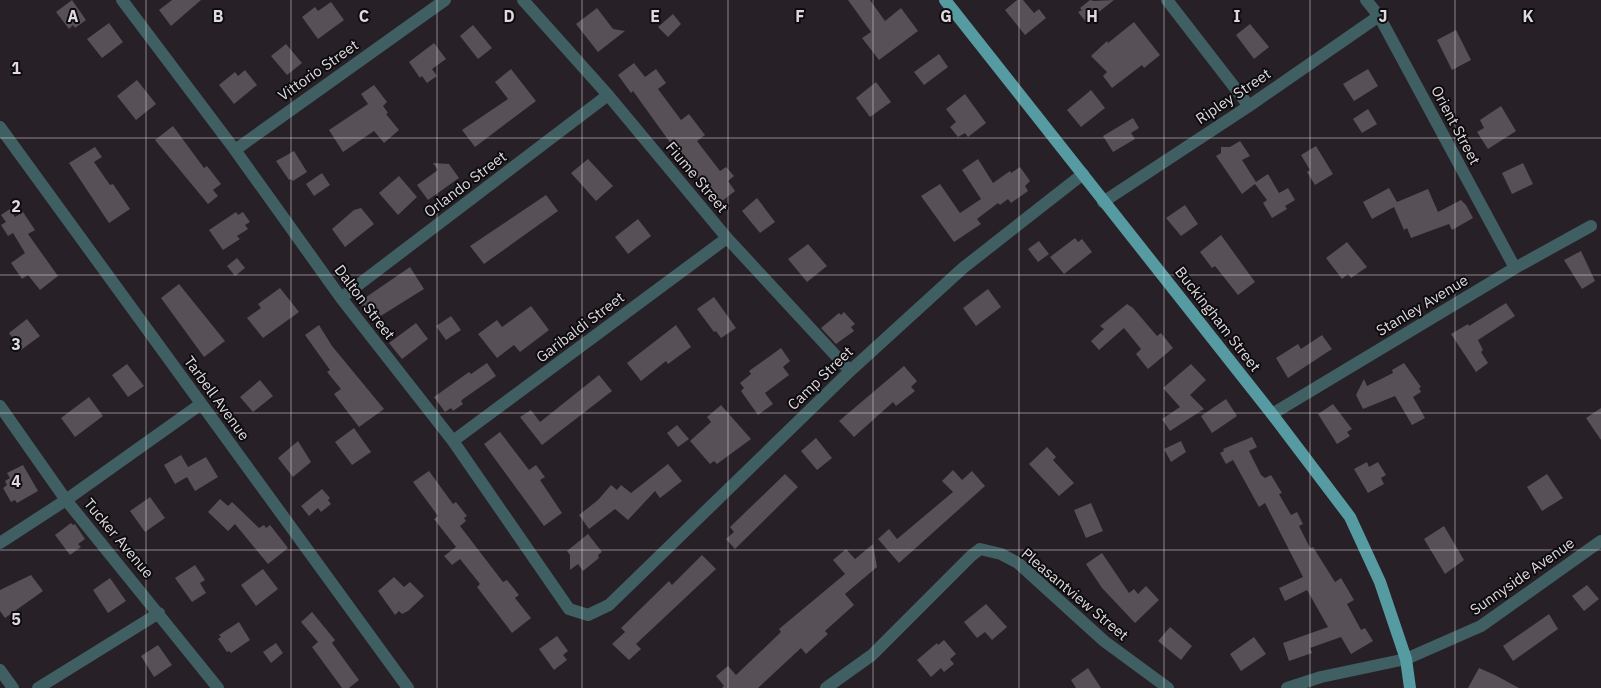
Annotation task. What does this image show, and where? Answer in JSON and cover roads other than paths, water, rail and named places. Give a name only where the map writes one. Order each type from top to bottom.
[{"type":"main road","name":"Buckingham Street","points":[[945,0],[1272,414],[1350,517],[1380,582],[1406,659],[1410,688]]},
{"type":"street","name":"Dalton Street","points":[[122,0],[235,150],[341,298],[453,441],[569,609],[588,615]]},
{"type":"street","name":"Vittorio Street","points":[[235,150],[445,0]]},
{"type":"street","name":"Fiume Street","points":[[523,0],[608,95],[727,238],[850,371]]},
{"type":"street","points":[[1167,0],[1249,106]]},
{"type":"street","name":"Orient Street","points":[[1366,0],[1378,16],[1515,268]]},
{"type":"street","name":"Ripley Street","points":[[1104,202],[1249,106],[1378,16]]},
{"type":"street","name":"Orlando Street","points":[[341,298],[608,95]]},
{"type":"street","name":"Tarbell Avenue","points":[[0,127],[408,688]]},
{"type":"street","name":"Camp Street","points":[[588,615],[609,605],[850,371],[963,268],[1083,174]]},
{"type":"street","name":"Stanley Avenue","points":[[1272,414],[1515,268],[1591,226]]},
{"type":"street","name":"Garibaldi Street","points":[[453,441],[727,238]]},
{"type":"street","points":[[0,543],[66,500],[201,404]]},
{"type":"street","name":"Tucker Avenue","points":[[0,406],[66,500],[218,688]]},
{"type":"street","name":"Sunnyside Avenue","points":[[1287,688],[1321,677],[1406,659],[1481,626],[1601,541]]},
{"type":"street","name":"Pleasantview Street","points":[[826,688],[872,655],[980,549],[1001,554],[1018,563],[1104,641],[1168,688]]},
{"type":"street","points":[[38,688],[159,613]]},
{"type":"street","points":[[0,670],[13,688]]}]
